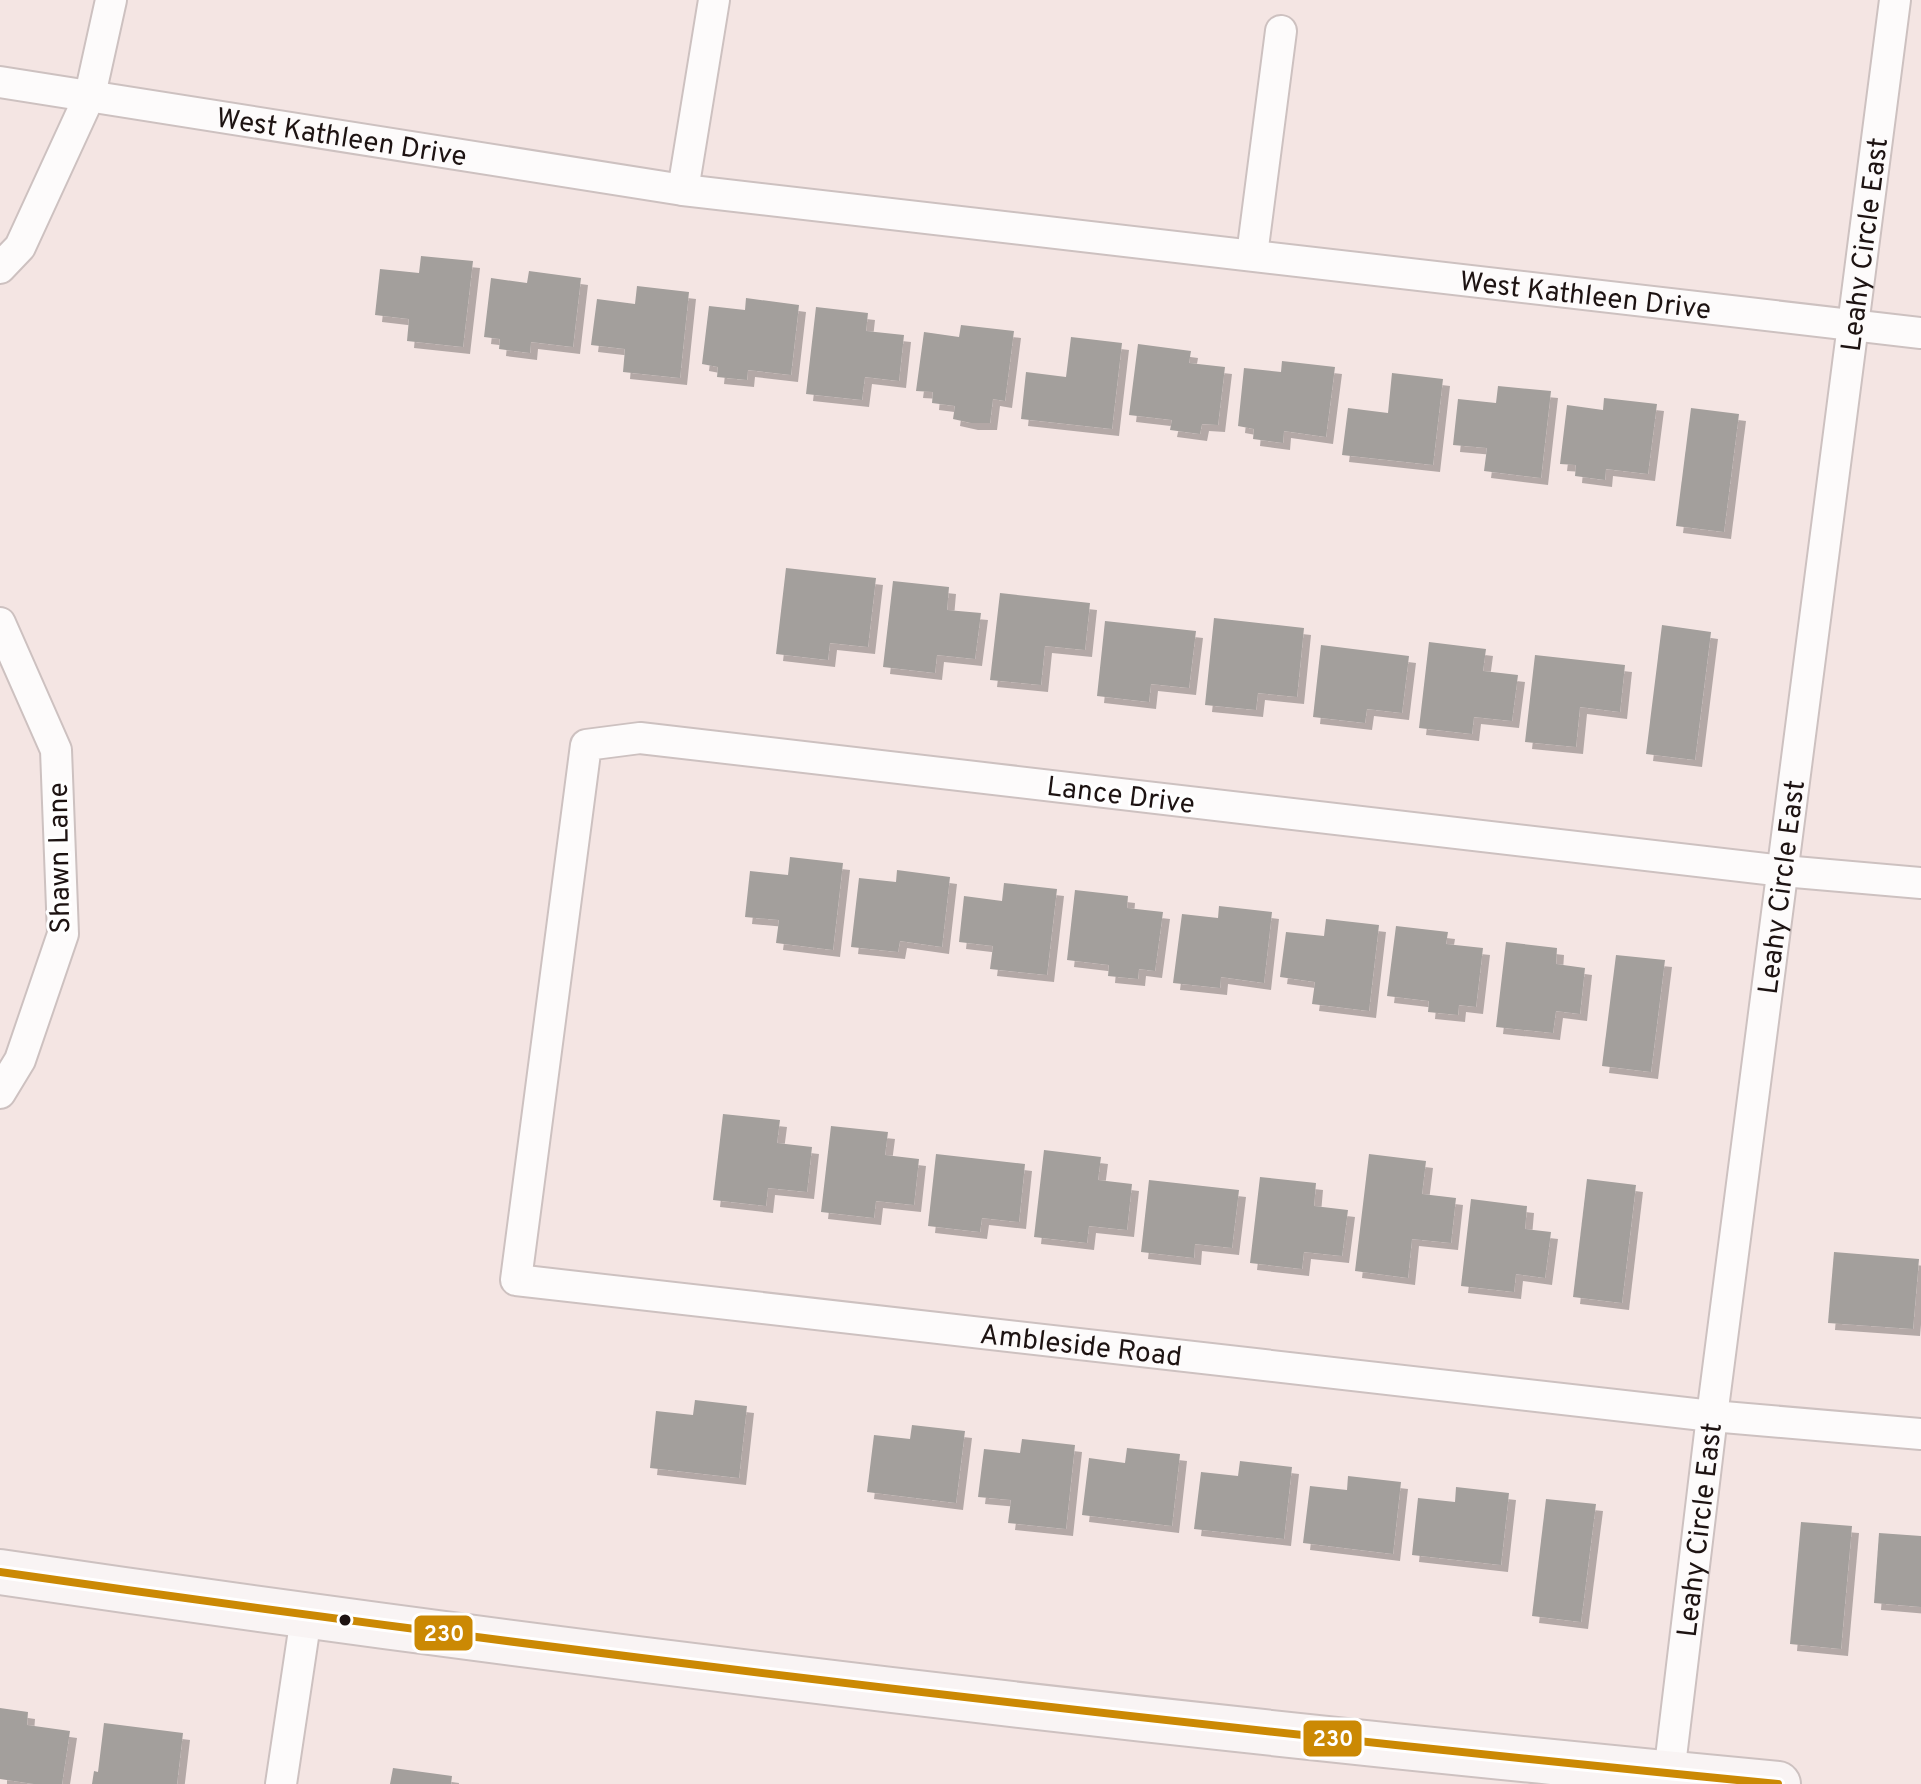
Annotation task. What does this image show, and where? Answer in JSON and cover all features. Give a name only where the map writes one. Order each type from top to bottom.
[{"type":"main road","points":[[0,1572],[306,1617],[734,1672],[1127,1717],[1778,1784]]},
{"type":"street","points":[[0,268],[20,247],[90,95],[111,0]]},
{"type":"street","points":[[683,190],[714,0]]},
{"type":"street","name":"Leahy Circle East","points":[[1669,1774],[1712,1416],[1895,0]]},
{"type":"street","points":[[1252,255],[1281,31]]},
{"type":"street","name":"West Kathleen Drive","points":[[0,82],[683,190],[1921,333]]},
{"type":"street","name":"Shawn Lane","points":[[0,623],[56,750],[63,934],[20,1060],[0,1093]]},
{"type":"street","name":"Lance Drive","points":[[552,1008],[586,745],[640,738],[1783,871],[1921,883]]},
{"type":"street","name":"Ambleside Road","points":[[552,1008],[516,1280],[1712,1416],[1921,1434]]},
{"type":"street","points":[[281,1784],[306,1617]]},
{"type":"building","points":[[421,256],[473,261],[463,347],[407,341],[409,319],[375,315],[380,269],[419,273]]},
{"type":"building","points":[[529,271],[581,278],[573,347],[531,342],[530,353],[499,349],[500,339],[484,337],[491,278],[527,283]]},
{"type":"building","points":[[637,286],[689,292],[680,378],[623,372],[625,349],[591,345],[597,299],[635,304]]},
{"type":"building","points":[[746,298],[799,305],[791,375],[748,370],[747,380],[717,377],[718,367],[702,364],[709,306],[745,310]]},
{"type":"building","points":[[816,307],[868,313],[866,331],[904,335],[899,381],[865,377],[862,400],[806,394]]},
{"type":"building","points":[[961,325],[1014,331],[1005,401],[993,399],[990,423],[953,419],[955,406],[932,403],[933,392],[916,391],[924,332],[959,337]]},
{"type":"building","points":[[1071,337],[1122,343],[1112,429],[1021,419],[1026,372],[1066,377]]},
{"type":"building","points":[[1138,344],[1191,351],[1189,363],[1225,367],[1218,425],[1202,424],[1200,434],[1170,430],[1172,420],[1129,415]]},
{"type":"building","points":[[1282,361],[1335,367],[1326,437],[1284,431],[1283,443],[1253,439],[1254,429],[1238,426],[1244,368],[1281,372]]},
{"type":"building","points":[[1392,373],[1443,379],[1433,465],[1342,455],[1348,408],[1388,413]]},
{"type":"building","points":[[1498,386],[1551,391],[1541,478],[1484,471],[1487,448],[1453,445],[1458,399],[1496,403]]},
{"type":"building","points":[[1604,398],[1657,404],[1648,474],[1606,469],[1605,480],[1575,476],[1576,465],[1560,464],[1567,405],[1603,410]]},
{"type":"building","points":[[1691,408],[1739,414],[1724,532],[1676,526]]},
{"type":"building","points":[[786,568],[876,578],[868,647],[830,643],[828,660],[776,654]]},
{"type":"building","points":[[893,581],[949,587],[947,610],[981,613],[975,659],[937,655],[935,673],[883,667]]},
{"type":"building","points":[[1000,593],[1090,603],[1085,650],[1045,646],[1041,685],[990,680]]},
{"type":"building","points":[[1214,618],[1304,628],[1297,697],[1258,693],[1256,710],[1205,705]]},
{"type":"building","points":[[1105,621],[1196,631],[1189,688],[1151,684],[1149,702],[1097,696]]},
{"type":"building","points":[[1662,625],[1711,632],[1695,760],[1646,754]]},
{"type":"building","points":[[1429,642],[1486,649],[1483,671],[1518,675],[1512,721],[1474,717],[1472,734],[1419,728]]},
{"type":"building","points":[[1321,645],[1409,656],[1402,713],[1367,709],[1365,723],[1313,717]]},
{"type":"building","points":[[1535,655],[1625,665],[1620,712],[1580,707],[1576,747],[1525,742]]},
{"type":"building","points":[[790,857],[843,863],[833,950],[776,943],[779,920],[745,917],[750,871],[788,875]]},
{"type":"building","points":[[897,870],[950,877],[942,947],[900,941],[898,952],[851,947],[859,878],[896,882]]},
{"type":"building","points":[[1004,883],[1057,889],[1047,975],[990,969],[993,946],[959,942],[964,896],[1002,901]]},
{"type":"building","points":[[1075,890],[1128,896],[1127,908],[1163,912],[1155,971],[1139,969],[1138,979],[1108,976],[1109,965],[1067,960]]},
{"type":"building","points":[[1219,906],[1272,912],[1264,983],[1221,977],[1220,988],[1173,983],[1182,914],[1218,918]]},
{"type":"building","points":[[1326,919],[1379,925],[1369,1011],[1312,1004],[1315,982],[1280,977],[1286,932],[1324,936]]},
{"type":"building","points":[[1396,926],[1448,932],[1446,944],[1483,948],[1476,1007],[1459,1005],[1458,1015],[1428,1012],[1429,1001],[1387,996]]},
{"type":"building","points":[[1506,942],[1557,948],[1556,964],[1585,968],[1580,1014],[1556,1011],[1553,1033],[1496,1027]]},
{"type":"building","points":[[1616,955],[1665,960],[1651,1072],[1602,1066]]},
{"type":"building","points":[[723,1114],[780,1120],[777,1143],[812,1147],[807,1192],[768,1188],[766,1206],[713,1200]]},
{"type":"building","points":[[831,1126],[888,1132],[885,1155],[919,1159],[914,1205],[876,1201],[874,1218],[821,1212]]},
{"type":"building","points":[[1044,1150],[1101,1157],[1098,1180],[1132,1184],[1127,1230],[1089,1226],[1087,1243],[1034,1237]]},
{"type":"building","points":[[936,1154],[1025,1164],[1019,1222],[982,1218],[980,1232],[928,1226]]},
{"type":"building","points":[[1369,1154],[1426,1161],[1422,1194],[1456,1198],[1451,1243],[1412,1239],[1408,1278],[1355,1271]]},
{"type":"building","points":[[1260,1177],[1316,1183],[1314,1206],[1348,1210],[1342,1256],[1304,1252],[1302,1269],[1250,1263]]},
{"type":"building","points":[[1587,1179],[1636,1185],[1622,1303],[1573,1297]]},
{"type":"building","points":[[1149,1180],[1239,1190],[1232,1248],[1195,1244],[1194,1258],[1141,1252]]},
{"type":"building","points":[[1471,1199],[1527,1206],[1525,1229],[1551,1232],[1545,1278],[1516,1274],[1514,1292],[1461,1286]]},
{"type":"building","points":[[1834,1252],[1919,1259],[1913,1329],[1828,1323]]},
{"type":"building","points":[[695,1400],[747,1406],[739,1478],[650,1468],[656,1411],[693,1415]]},
{"type":"building","points":[[912,1425],[965,1431],[956,1503],[867,1492],[874,1435],[910,1439]]},
{"type":"building","points":[[1022,1439],[1075,1445],[1066,1529],[1008,1523],[1011,1500],[978,1497],[984,1449],[1020,1453]]},
{"type":"building","points":[[1127,1448],[1180,1454],[1172,1526],[1082,1515],[1089,1458],[1125,1463]]},
{"type":"building","points":[[1240,1461],[1292,1467],[1284,1539],[1194,1529],[1201,1472],[1238,1476]]},
{"type":"building","points":[[1348,1476],[1401,1482],[1393,1554],[1303,1543],[1310,1486],[1347,1490]]},
{"type":"building","points":[[1456,1487],[1509,1493],[1501,1565],[1412,1555],[1418,1498],[1455,1502]]},
{"type":"building","points":[[1546,1499],[1596,1504],[1581,1622],[1532,1616]]},
{"type":"building","points":[[1801,1522],[1852,1526],[1841,1649],[1790,1644]]},
{"type":"building","points":[[1879,1533],[1921,1536],[1921,1607],[1874,1603]]},
{"type":"building","points":[[0,1708],[28,1712],[27,1725],[70,1731],[62,1784],[0,1779]]},
{"type":"building","points":[[104,1723],[183,1733],[177,1784],[92,1784],[94,1771],[98,1772]]},
{"type":"building","points":[[393,1768],[452,1776],[451,1784],[390,1784]]},
{"type":"transit line","name":"230","points":[[0,1572],[444,1633],[888,1688],[1778,1784]]}]
